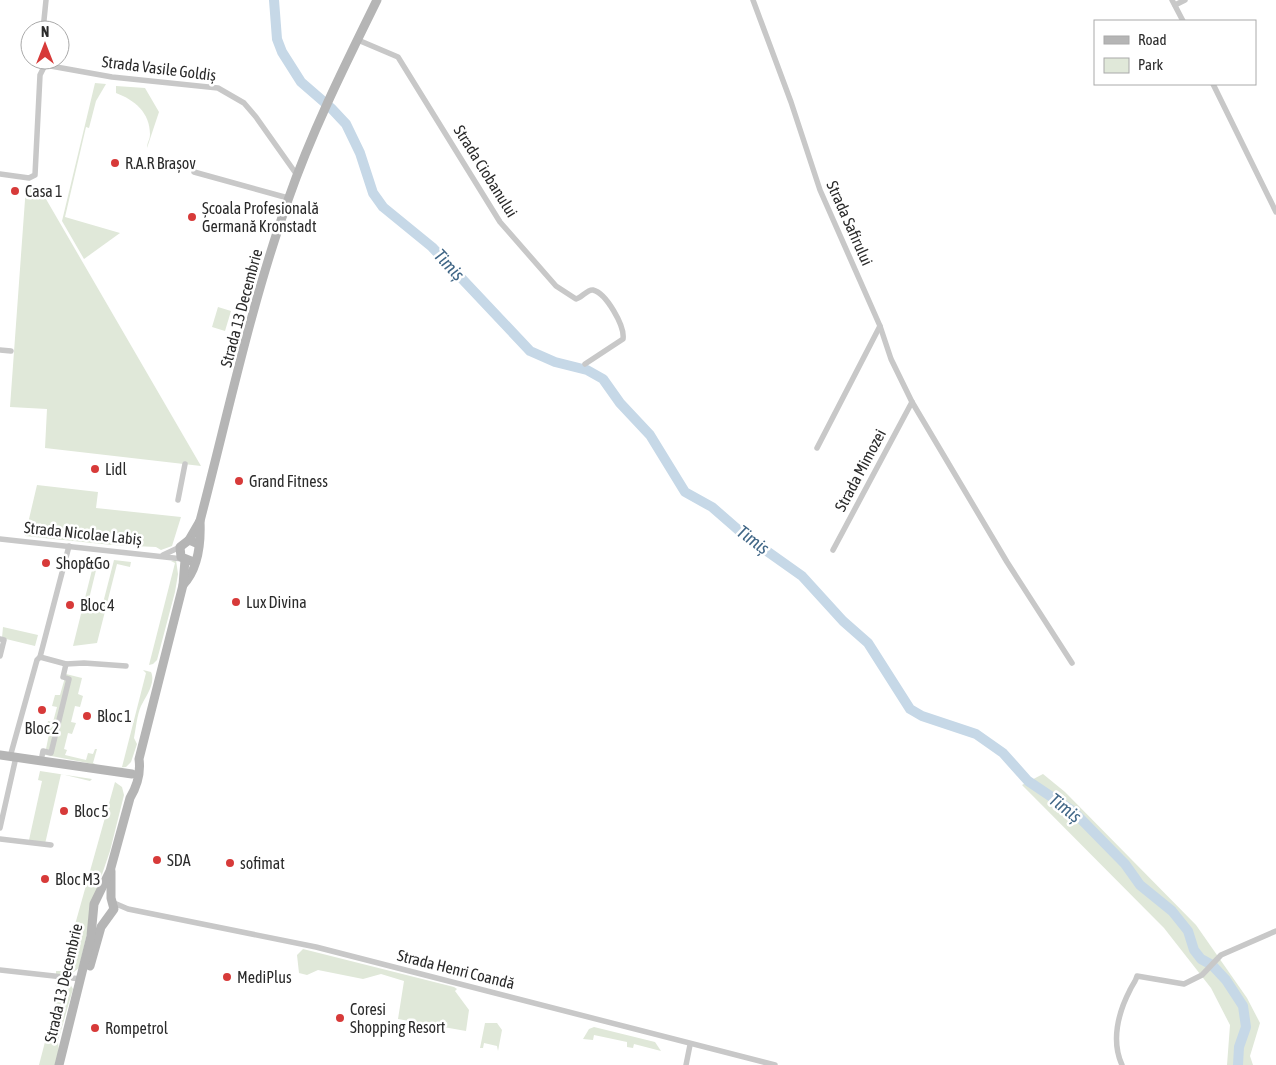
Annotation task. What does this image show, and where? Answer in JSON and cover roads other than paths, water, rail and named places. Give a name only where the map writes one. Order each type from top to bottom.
[{"type":"main road","name":"Strada 13 Decembrie","points":[[184,585],[200,552],[198,544],[200,521],[248,334],[288,198],[318,122],[377,0]]},
{"type":"main road","name":"Strada 13 Decembrie","points":[[59,1065],[91,936],[96,903],[110,871],[130,798],[132,774],[140,759],[184,585],[184,559],[180,555],[180,547],[188,540],[200,521]]},
{"type":"main road","points":[[188,540],[198,544]]},
{"type":"main road","points":[[184,559],[197,558]]},
{"type":"main road","points":[[0,755],[132,774]]},
{"type":"main road","name":"Strada 13 Decembrie","points":[[130,798],[135,790],[140,769],[140,759]]},
{"type":"main road","name":"Strada 13 Decembrie","points":[[65,1065],[98,935],[112,907],[110,871]]},
{"type":"main road","points":[[96,903],[105,895],[112,907]]},
{"type":"main road","name":"Strada 13 Decembrie","points":[[96,903],[99,914],[112,907]]},
{"type":"street","points":[[44,20],[46,0]]},
{"type":"street","name":"Strada Safirului","points":[[753,0],[791,102],[820,190],[912,402],[1007,562],[1072,664]]},
{"type":"street","points":[[1183,20],[1174,2],[1185,0]]},
{"type":"street","name":"Strada Ciobanului","points":[[358,40],[398,57],[500,222],[556,286],[572,298],[580,299],[590,291],[595,291],[616,313],[623,325],[623,339],[585,364]]},
{"type":"street","name":"Strada Vasile Goldiș","points":[[70,68],[112,77],[203,85],[224,91],[244,103],[297,175]]},
{"type":"street","points":[[0,174],[29,178],[35,175],[42,70]]},
{"type":"street","points":[[1213,85],[1276,212]]},
{"type":"street","points":[[194,172],[288,198]]},
{"type":"street","points":[[817,448],[880,326]]},
{"type":"street","points":[[0,350],[11,351]]},
{"type":"street","name":"Strada Mimozei","points":[[833,550],[912,402]]},
{"type":"street","points":[[178,500],[185,464]]},
{"type":"street","name":"Strada Nicolae Labiș","points":[[0,539],[163,555],[184,559]]},
{"type":"street","points":[[0,828],[13,757],[31,678],[37,660],[40,657],[69,546]]},
{"type":"street","name":"Strada Nicolae Labiș","points":[[163,555],[180,547]]},
{"type":"street","points":[[0,639],[4,640],[0,656]]},
{"type":"street","points":[[40,657],[66,664],[84,663],[126,666]]},
{"type":"street","points":[[42,756],[43,751],[51,753],[69,679],[63,677],[66,664]]},
{"type":"street","points":[[0,839],[51,845]]},
{"type":"street","name":"Strada Henri Coandă","points":[[112,907],[316,947],[690,1045],[774,1065]]},
{"type":"street","points":[[1122,1065],[1118,1056],[1116,1033],[1128,994],[1138,976],[1184,984],[1202,975],[1221,955],[1276,931]]},
{"type":"street","points":[[0,970],[81,979]]},
{"type":"street","points":[[686,1065],[690,1045]]},
{"type":"waterway","name":"Timiș","points":[[274,0],[277,39],[282,52],[301,82],[346,124],[360,153],[373,193],[383,207],[432,247],[530,351],[555,362],[587,370],[603,379],[620,403],[650,435],[685,492],[712,507],[743,534],[802,576],[843,621],[868,643],[910,709],[922,716],[976,734],[1003,753],[1028,781],[1074,812],[1125,864],[1140,885],[1172,911],[1188,931],[1194,950],[1201,959],[1212,965],[1226,980],[1243,1006],[1246,1027],[1239,1047],[1238,1065]]},
{"type":"place","name":"R.A.R Brașov","points":[[115,163]]},
{"type":"place","name":"Casa 1","points":[[15,191]]},
{"type":"place","name":"Școala Profesională Germană Kronstadt","points":[[192,217]]},
{"type":"place","name":"Lidl","points":[[95,469]]},
{"type":"place","name":"Grand Fitness","points":[[239,481]]},
{"type":"place","name":"Shop&Go","points":[[46,563]]},
{"type":"place","name":"Lux Divina","points":[[236,602]]},
{"type":"place","name":"Bloc 4","points":[[70,605]]},
{"type":"place","name":"Bloc 2","points":[[42,710]]},
{"type":"place","name":"Bloc 1","points":[[87,716]]},
{"type":"place","name":"Bloc 5","points":[[64,811]]},
{"type":"place","name":"SDA","points":[[157,860]]},
{"type":"place","name":"sofimat","points":[[230,863]]},
{"type":"place","name":"Bloc M3","points":[[45,879]]},
{"type":"place","name":"MediPlus","points":[[227,977]]},
{"type":"place","name":"Coresi Shopping Resort","points":[[340,1018]]},
{"type":"place","name":"Rompetrol","points":[[95,1028]]}]
